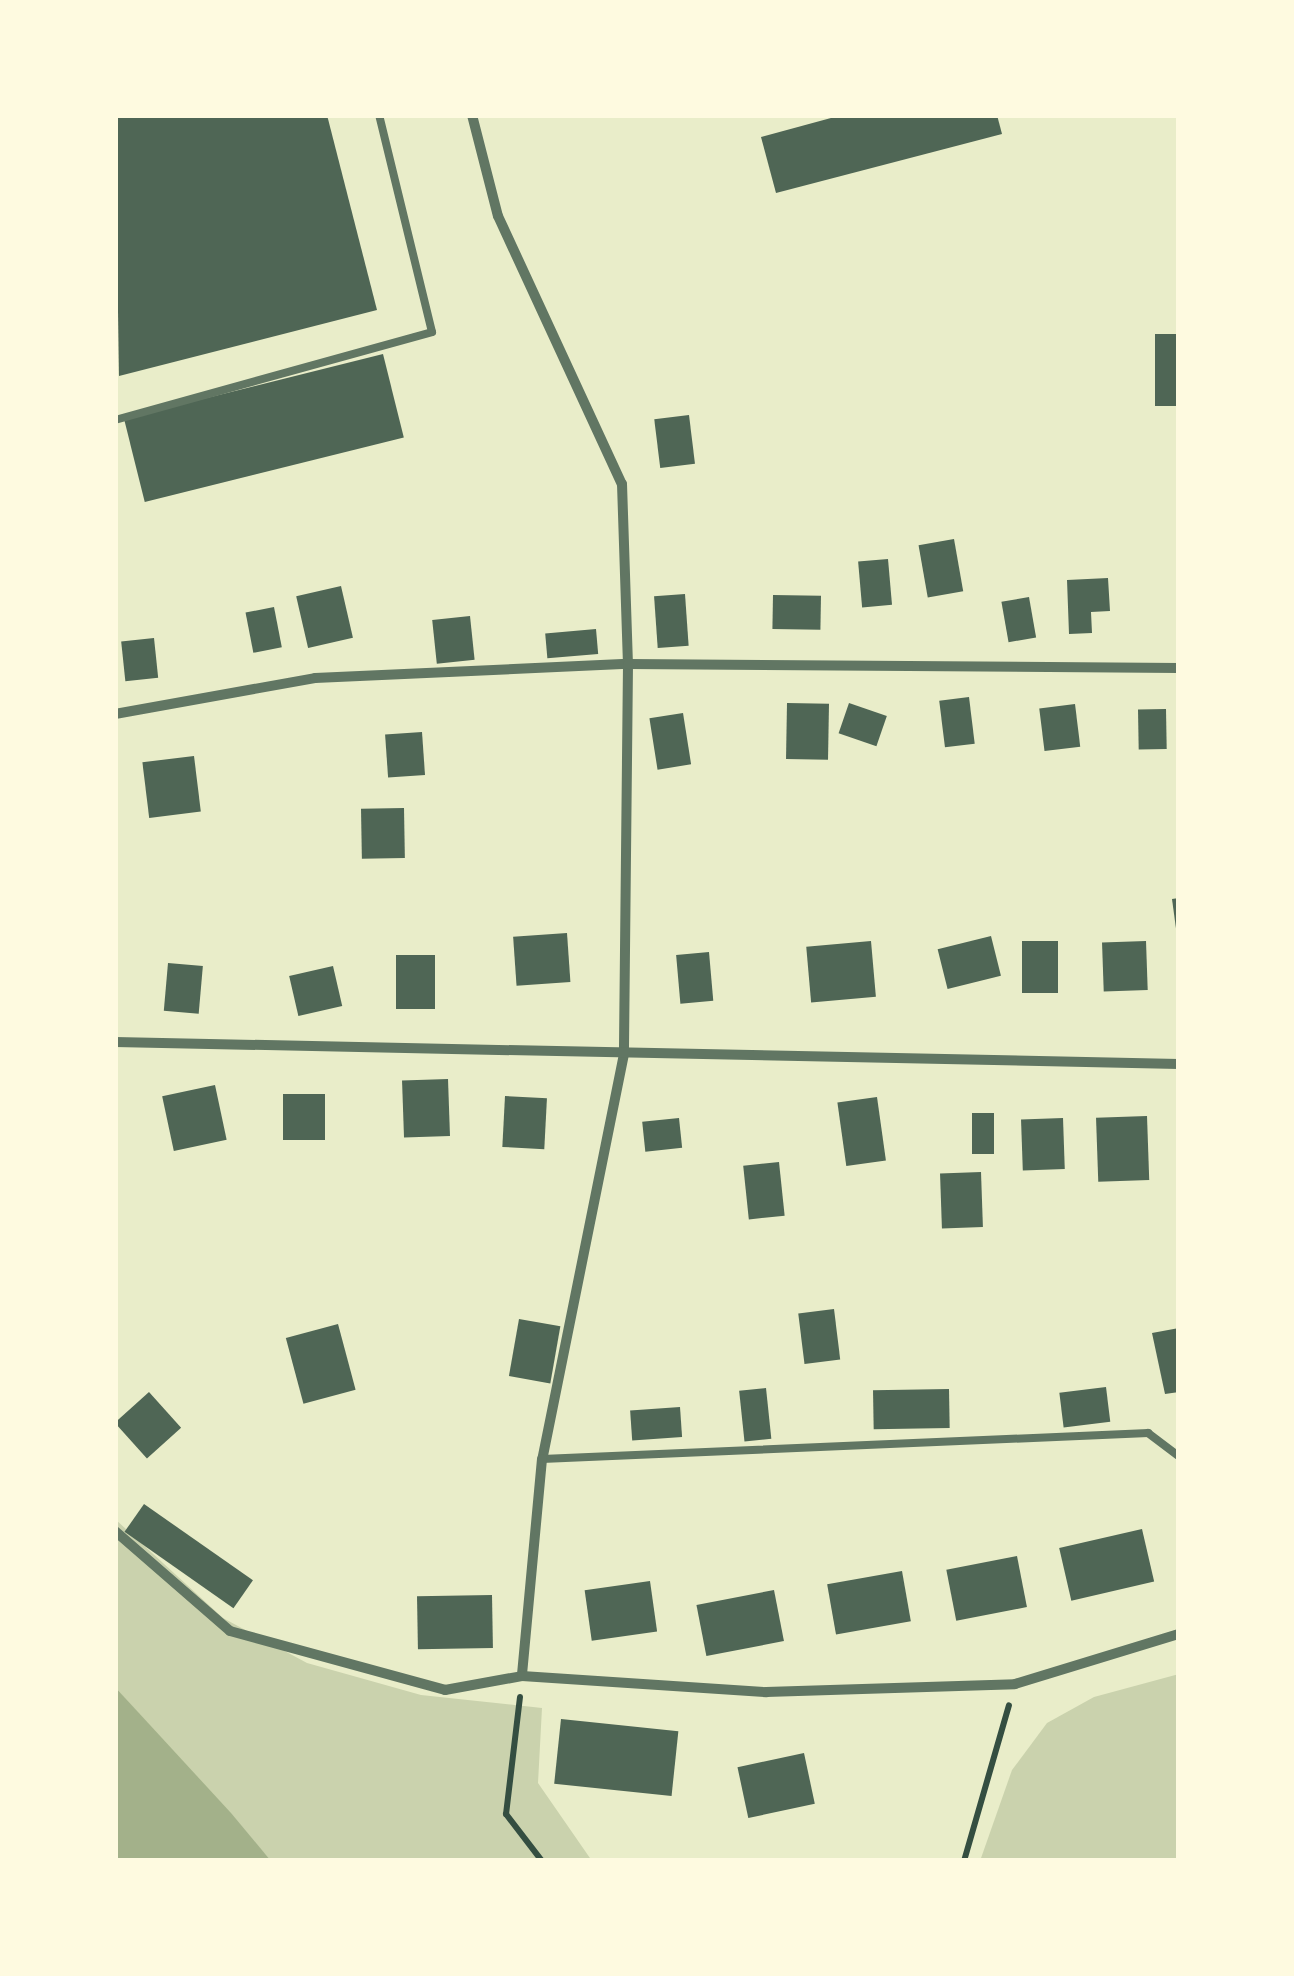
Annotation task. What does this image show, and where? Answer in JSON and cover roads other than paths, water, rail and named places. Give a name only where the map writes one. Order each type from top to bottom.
[{"type":"street","points":[[472,115],[498,216],[622,484],[628,664],[624,1054],[542,1459],[522,1676]]},
{"type":"street","points":[[115,714],[315,678],[628,664],[1179,668]]},
{"type":"street","points":[[115,1042],[1179,1064]]},
{"type":"street","points":[[115,1531],[230,1631],[445,1690],[522,1676],[766,1692],[1015,1684],[1179,1634]]},
{"type":"lane","points":[[115,420],[432,332],[380,115]]},
{"type":"lane","points":[[542,1459],[1148,1433],[1179,1456]]}]
